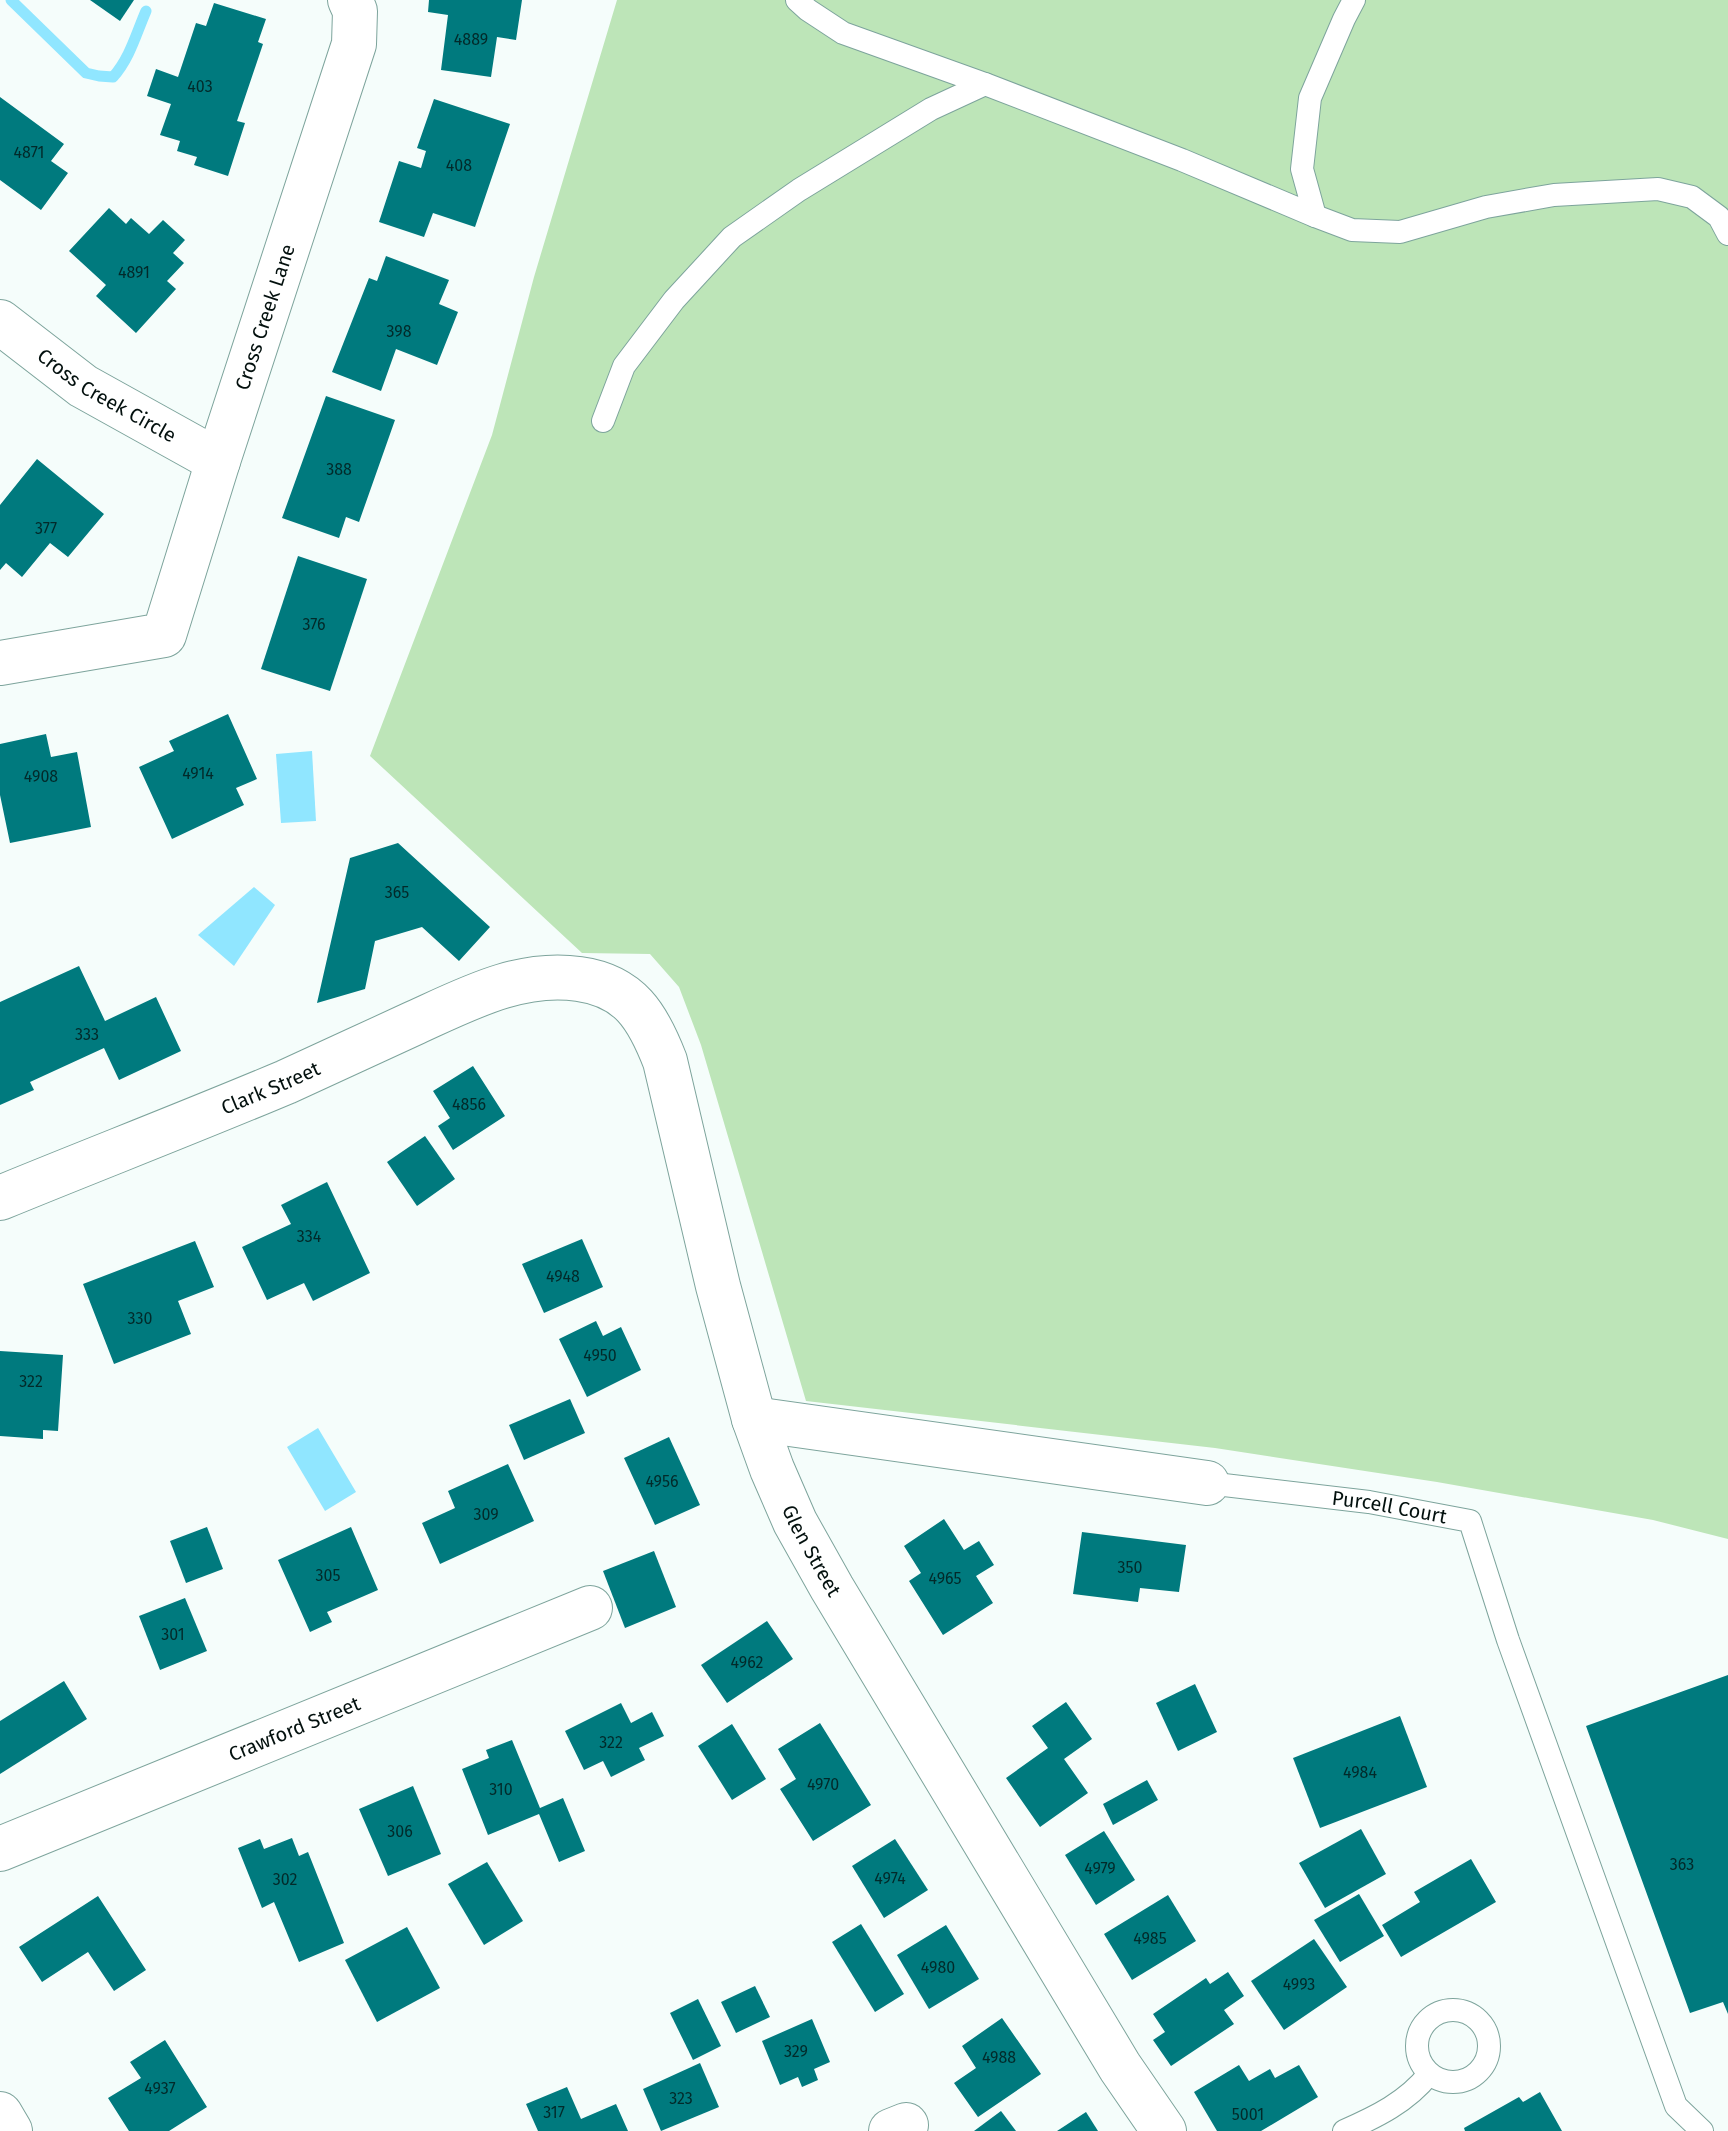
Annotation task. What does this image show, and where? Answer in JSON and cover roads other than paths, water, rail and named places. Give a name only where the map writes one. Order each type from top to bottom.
[{"type":"street","name":"Cross Creek Lane","points":[[0,663],[164,635],[354,44],[355,11],[350,0]]},
{"type":"street","name":"Cross Creek Circle","points":[[0,322],[83,386],[218,461]]},
{"type":"street","name":"Clark Street","points":[[0,1198],[287,1082],[454,1005],[503,985],[539,978]]},
{"type":"street","name":"Glen Street","points":[[539,978],[579,979],[601,984],[624,995],[642,1012],[665,1061],[718,1286],[754,1419],[795,1522],[1120,2067],[1164,2131]]},
{"type":"street","name":"Purcell Court","points":[[754,1419],[1207,1483]]},
{"type":"street","name":"Crawford Street","points":[[0,1849],[590,1608]]},
{"type":"street","points":[[0,2114],[10,2131]]},
{"type":"lane","points":[[797,0],[843,33],[1182,160],[1352,230],[1400,232],[1486,207],[1541,197],[1658,189],[1692,197],[1719,217],[1728,234]]},
{"type":"lane","points":[[1315,216],[1302,169],[1310,98],[1354,0]]},
{"type":"lane","points":[[603,421],[624,366],[674,300],[732,237],[799,190],[931,109],[985,84]]},
{"type":"lane","name":"Purcell Court","points":[[1207,1483],[1369,1502],[1470,1521],[1508,1640],[1676,2106],[1702,2131]]},
{"type":"lane","points":[[1344,2131],[1375,2118],[1402,2101],[1429,2074]]},
{"type":"water","points":[[312,751],[316,821],[281,823],[276,754]]},
{"type":"water","points":[[254,887],[275,905],[234,966],[198,935]]},
{"type":"water","points":[[318,1428],[356,1492],[325,1511],[287,1447]]},
{"type":"waterway","points":[[11,0],[86,73],[99,76],[113,77],[119,70],[146,11]]}]
